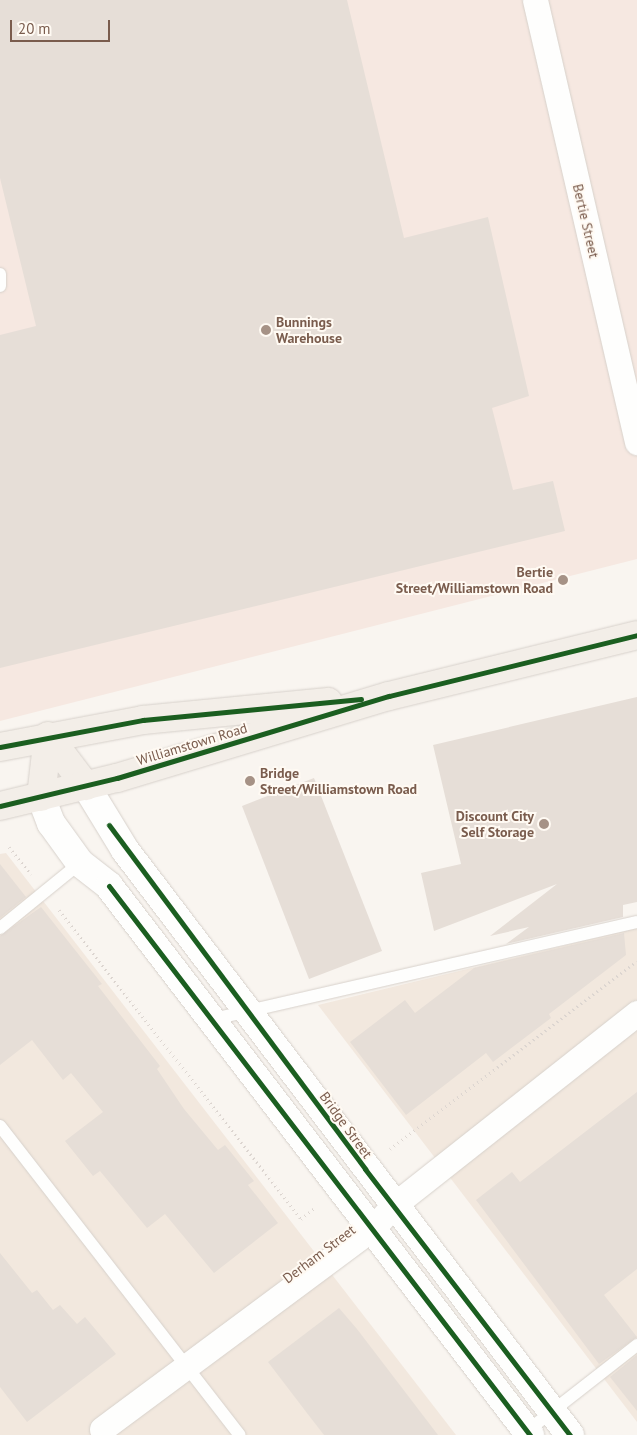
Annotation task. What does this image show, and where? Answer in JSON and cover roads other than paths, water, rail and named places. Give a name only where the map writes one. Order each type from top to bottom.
[{"type":"main road","name":"Williamstown Road","points":[[0,806],[86,786],[389,696],[637,635]]},
{"type":"main road","name":"Williamstown Road","points":[[0,747],[48,736],[143,720],[389,696]]},
{"type":"main road","points":[[48,736],[86,786]]},
{"type":"main road","points":[[40,797],[48,736]]},
{"type":"street","name":"Bertie Street","points":[[535,0],[637,442]]},
{"type":"street","name":"Bridge Street","points":[[86,786],[124,850],[249,1011],[570,1435]]},
{"type":"street","points":[[40,797],[51,823],[80,863],[109,886],[209,1020],[373,1228],[529,1433]]},
{"type":"street","name":"Derham Street","points":[[102,1429],[373,1228],[394,1205],[637,1013]]},
{"type":"lane","points":[[0,274],[0,286]]},
{"type":"lane","points":[[0,928],[80,863]]},
{"type":"lane","points":[[209,1020],[637,922]]},
{"type":"lane","points":[[0,1126],[240,1435]]},
{"type":"lane","points":[[529,1433],[552,1410],[637,1345]]},
{"type":"place","name":"Bunnings Warehouse","points":[[266,330]]},
{"type":"place","name":"Bertie Street/Williamstown Road","points":[[563,580]]},
{"type":"place","name":"Bridge Street/Williamstown Road","points":[[250,781]]},
{"type":"place","name":"Discount City Self Storage","points":[[544,824]]}]
